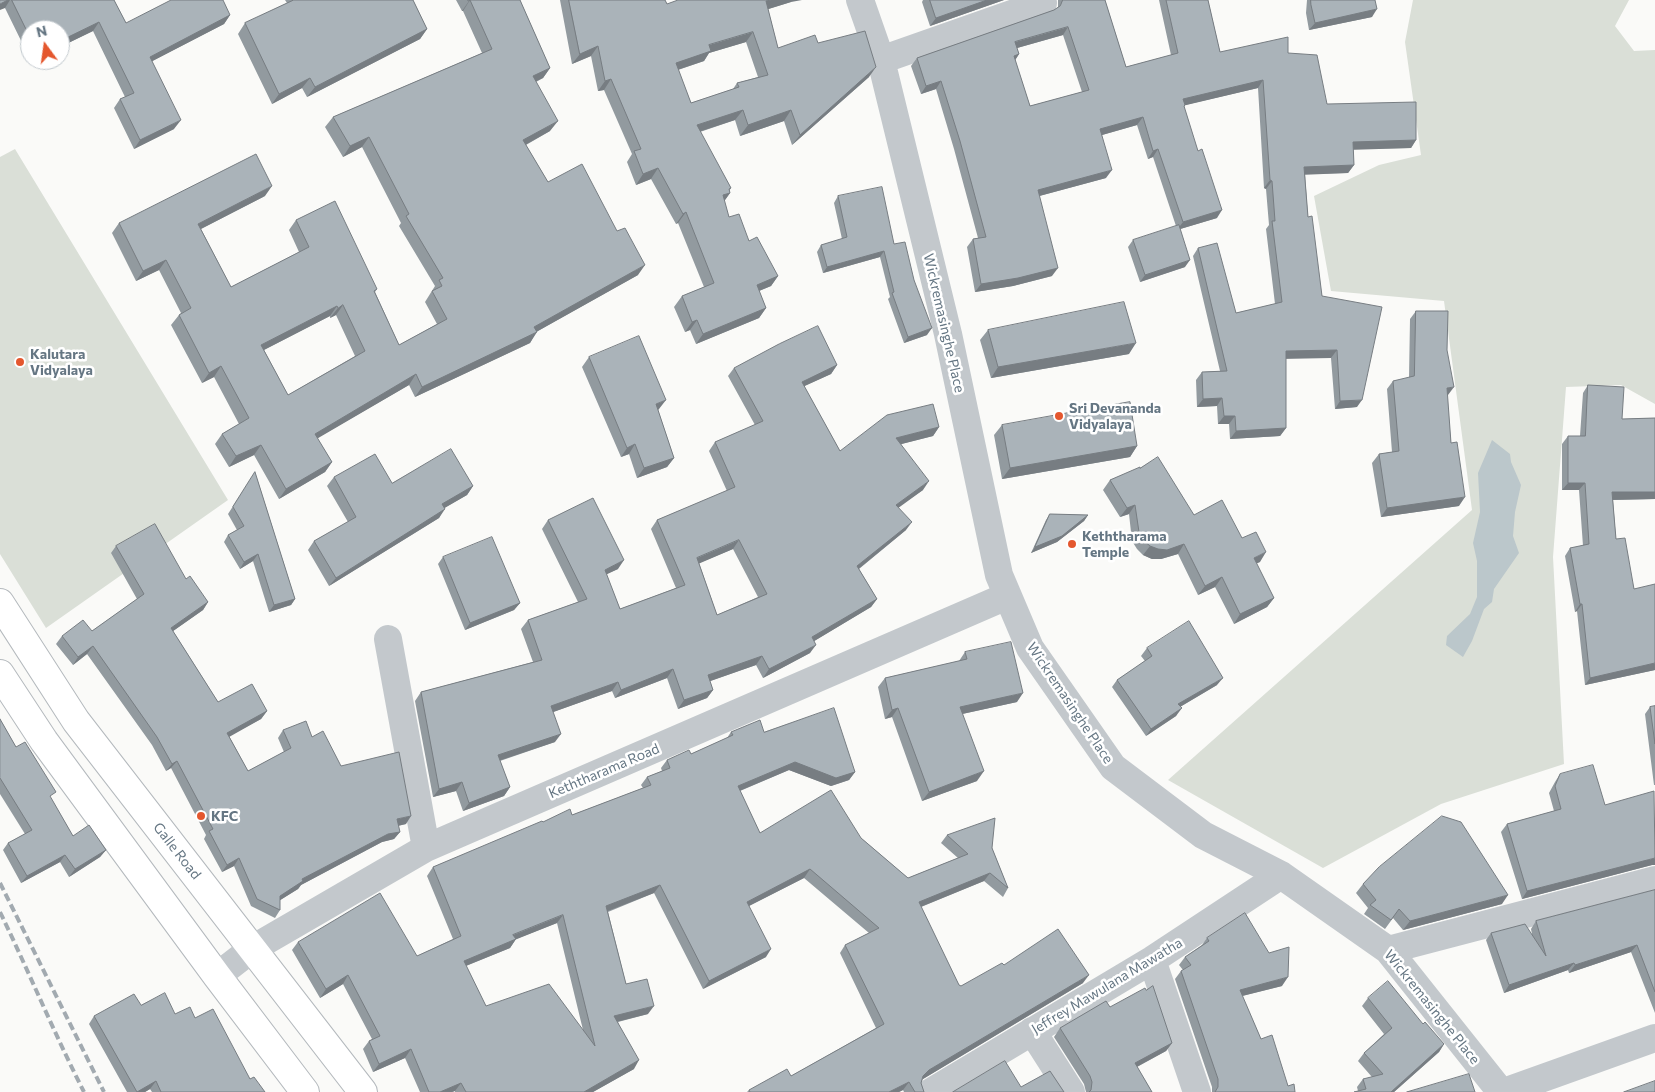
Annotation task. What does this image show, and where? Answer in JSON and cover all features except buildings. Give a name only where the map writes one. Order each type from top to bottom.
[{"type":"highway","name":"Galle Road","points":[[0,603],[76,721],[363,1092]]},
{"type":"highway","points":[[0,674],[44,741],[305,1092]]},
{"type":"street","name":"Wickremasinghe Place","points":[[860,0],[881,60],[948,334],[999,575],[1030,648],[1113,767],[1203,835],[1281,875],[1388,950],[1503,1092]]},
{"type":"street","points":[[881,60],[1043,3],[1042,0]]},
{"type":"street","name":"Keththarama Road","points":[[217,976],[252,949],[426,848],[1007,596]]},
{"type":"street","points":[[388,639],[426,848]]},
{"type":"street","name":"Jeffrey Mawulana Mawatha","points":[[931,1092],[1152,960],[1281,875]]},
{"type":"street","points":[[1388,950],[1655,880]]},
{"type":"street","points":[[1152,960],[1197,1092]]},
{"type":"street","points":[[1032,1031],[1070,1092]]},
{"type":"street","points":[[1503,1092],[1655,1038]]},
{"type":"shaded area","points":[[1413,0],[1629,0],[1615,26],[1634,51],[1655,50],[1655,404],[1621,385],[1566,387],[1553,557],[1564,764],[1441,804],[1323,868],[1168,780],[1472,510],[1444,301],[1331,291],[1314,196],[1379,165],[1421,155],[1405,42]]},
{"type":"shaded area","points":[[15,149],[228,500],[46,628],[0,554],[0,157]]},
{"type":"shaded area","points":[[1492,440],[1510,454],[1511,462],[1521,485],[1515,512],[1513,536],[1519,553],[1494,589],[1492,602],[1484,609],[1472,641],[1463,657],[1446,645],[1447,636],[1470,614],[1477,597],[1477,561],[1473,543],[1480,512],[1478,473]]},
{"type":"railway","points":[[0,883],[104,1092]]},
{"type":"railway","points":[[0,912],[84,1092]]},
{"type":"place","name":"Kalutara Vidyalaya","points":[[20,362]]},
{"type":"place","name":"Sri Devananda Vidyalaya","points":[[1059,416]]},
{"type":"place","name":"Keththarama Temple","points":[[1072,544]]},
{"type":"place","name":"KFC","points":[[201,816]]}]
